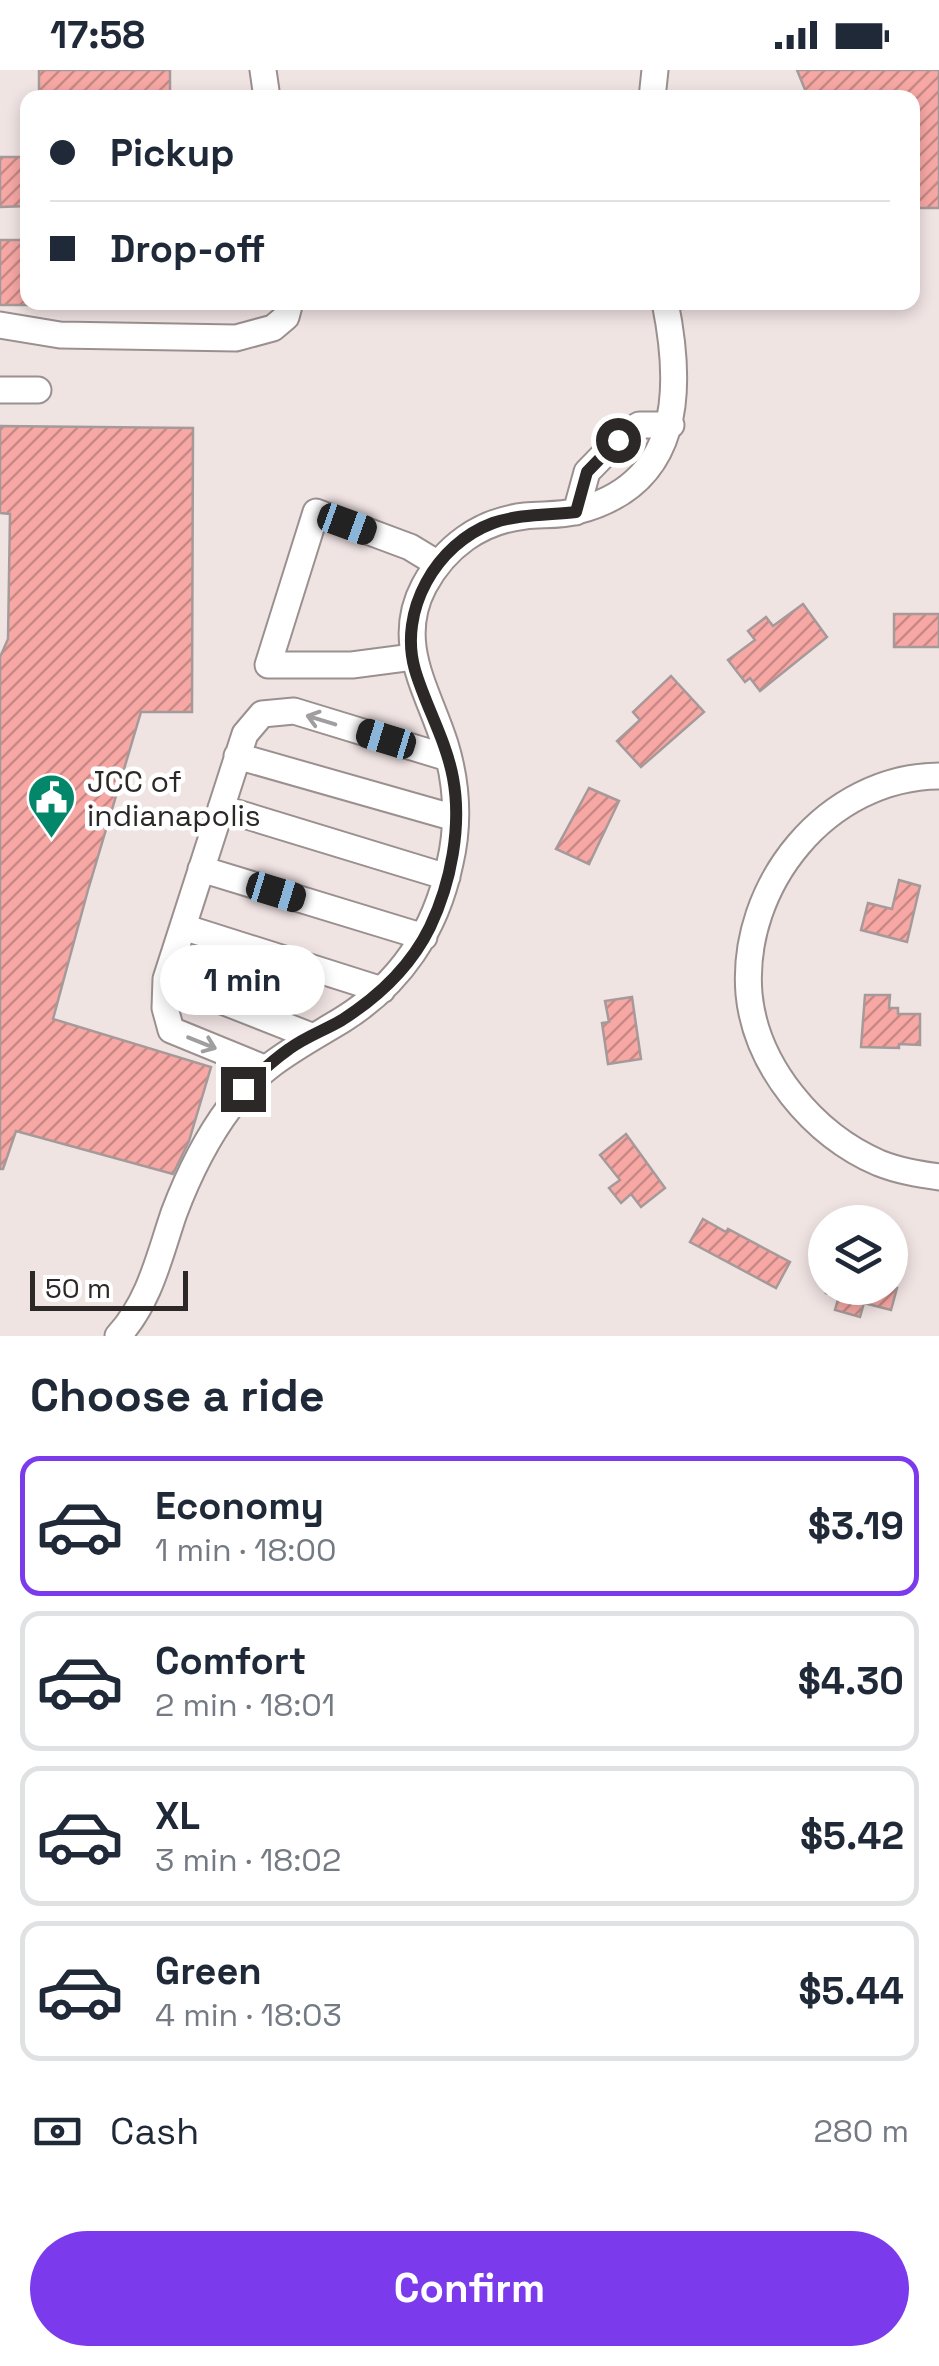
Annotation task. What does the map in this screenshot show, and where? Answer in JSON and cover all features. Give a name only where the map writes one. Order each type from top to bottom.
[{"type":"street","points":[[0,325],[60,336],[236,338],[273,328],[286,317],[288,310]]},
{"type":"street","points":[[118,1336],[148,1290],[184,1187],[208,1139],[243,1089],[264,1068],[341,1020],[392,982],[424,937],[447,876],[456,802],[448,758],[413,657],[412,622],[419,596],[438,564],[473,532],[526,516],[576,512],[631,485],[654,460],[670,424],[676,359],[667,310]]},
{"type":"street","points":[[0,390],[38,390]]},
{"type":"street","points":[[576,512],[587,472],[618,440],[638,425],[670,424]]},
{"type":"street","points":[[413,657],[352,664],[268,665],[316,512],[410,547],[438,564]]},
{"type":"street","points":[[264,1068],[171,1030],[165,1008],[166,979],[245,734],[262,714],[294,711],[448,758]]},
{"type":"street","points":[[237,756],[455,818]]},
{"type":"street","points":[[939,776],[902,780],[873,789],[821,820],[782,866],[764,902],[755,932],[749,991],[772,1065],[799,1105],[835,1138],[877,1162],[905,1172],[939,1177]]},
{"type":"street","points":[[221,808],[447,876]]},
{"type":"street","points":[[202,869],[424,937]]},
{"type":"street","points":[[183,926],[382,990]]},
{"type":"street","points":[[166,979],[311,1036]]},
{"type":"building","points":[[39,70],[170,70],[170,90],[39,90]]},
{"type":"building","points":[[797,70],[939,70],[939,208],[920,208],[920,90],[805,90]]},
{"type":"building","points":[[0,157],[20,157],[20,206],[0,207]]},
{"type":"building","points":[[0,240],[20,240],[20,305],[0,305]]},
{"type":"building","name":"JCC of indianapolis","points":[[0,426],[193,428],[192,712],[141,712],[53,1019],[211,1067],[189,1141],[173,1174],[16,1131],[0,1169],[0,657],[8,639],[10,514],[0,513]]},
{"type":"building","points":[[803,604],[827,637],[760,691],[750,678],[745,682],[728,660],[755,640],[748,631],[766,617],[773,626]]},
{"type":"building","points":[[894,614],[939,614],[939,647],[894,647]]},
{"type":"building","points":[[671,676],[704,712],[641,767],[617,741],[640,720],[633,712]]},
{"type":"building","points":[[589,788],[619,801],[589,864],[556,849]]},
{"type":"building","points":[[899,880],[920,886],[907,942],[861,930],[868,903],[892,909]]},
{"type":"building","points":[[865,995],[890,995],[889,1008],[898,1008],[898,1014],[920,1014],[920,1045],[861,1047]]},
{"type":"building","points":[[632,997],[641,1059],[608,1064],[602,1023],[609,1022],[605,1001]]},
{"type":"building","points":[[626,1134],[665,1188],[641,1207],[631,1194],[621,1203],[609,1188],[620,1180],[600,1155]]},
{"type":"building","points":[[703,1219],[790,1262],[776,1288],[690,1242]]},
{"type":"building","points":[[836,1305],[863,1305],[860,1317],[835,1310]]},
{"type":"place","name":"JCC of indianapolis","points":[[52,840]]},
{"type":"route","points":[[243,1089],[290,1048],[341,1020],[392,982],[430,927],[442,895],[451,862],[456,802],[444,744],[415,670],[411,645],[419,596],[432,571],[473,532],[493,523],[576,512],[587,472],[618,440]]}]
